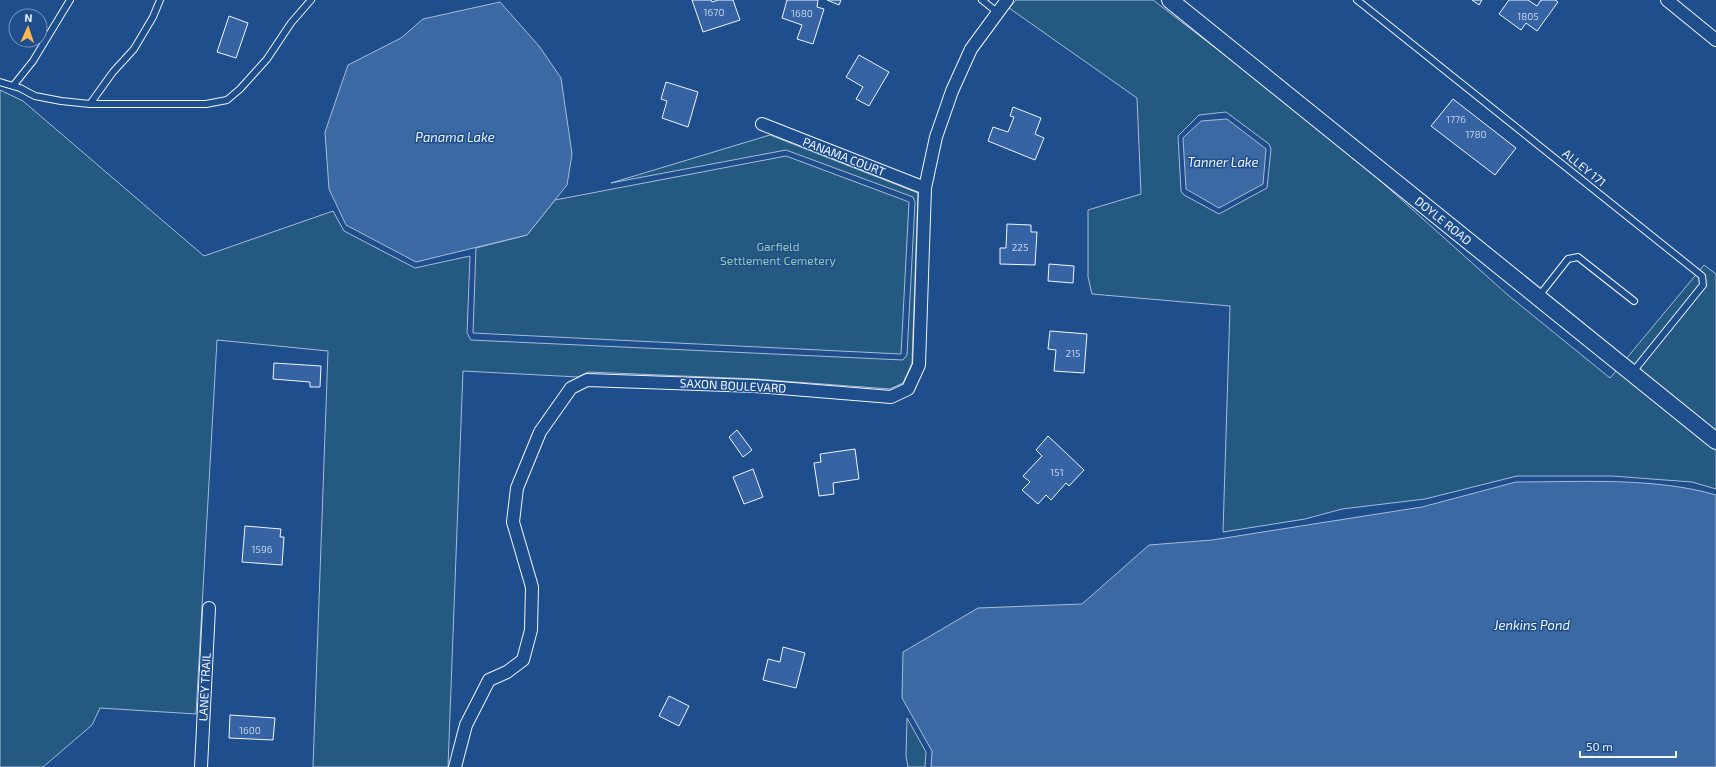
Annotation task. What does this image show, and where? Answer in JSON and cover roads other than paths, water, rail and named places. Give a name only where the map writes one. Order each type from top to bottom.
[{"type":"main road","name":"DOYLE ROAD","points":[[1170,0],[1716,441]]},
{"type":"street","name":"SAXON BOULEVARD","points":[[456,767],[466,724],[488,680],[507,672],[523,660],[531,630],[532,587],[512,522],[516,488],[540,432],[571,388],[587,380],[755,386],[891,397],[908,389],[919,365],[925,188],[936,137],[952,91],[971,49],[1007,0]]},
{"type":"street","points":[[1667,0],[1716,40]]},
{"type":"street","name":"PANAMA COURT","points":[[762,124],[925,188]]},
{"type":"street","name":"LANEY TRAIL","points":[[201,767],[209,608]]},
{"type":"lane","points":[[13,86],[33,61],[70,0]]},
{"type":"lane","points":[[90,104],[113,72],[134,49],[153,17],[160,0]]},
{"type":"lane","points":[[0,82],[35,96],[61,101],[90,104],[206,104],[227,100],[240,89],[267,59],[291,23],[311,0]]},
{"type":"lane","points":[[982,0],[997,12]]},
{"type":"lane","name":"ALLEY 171","points":[[1357,0],[1702,276],[1703,285],[1632,373]]},
{"type":"lane","points":[[1538,297],[1568,259],[1572,257],[1578,258],[1634,301]]},
{"type":"water","name":"Panama Lake","points":[[500,2],[539,46],[561,78],[572,154],[567,185],[527,235],[416,262],[346,225],[329,189],[325,132],[348,65],[401,38],[423,19]]},
{"type":"water","name":"Tanner Lake","points":[[1227,119],[1266,149],[1263,184],[1219,208],[1186,189],[1183,138],[1201,121]]},
{"type":"water","name":"Jenkins Pond","points":[[1591,481],[1642,483],[1668,485],[1716,495],[1716,767],[931,767],[932,751],[902,698],[903,652],[978,608],[1082,604],[1149,545],[1212,540],[1422,507],[1516,482]]},
{"type":"park label","name":"Garfield Settlement Cemetery","points":[[778,254]]}]
